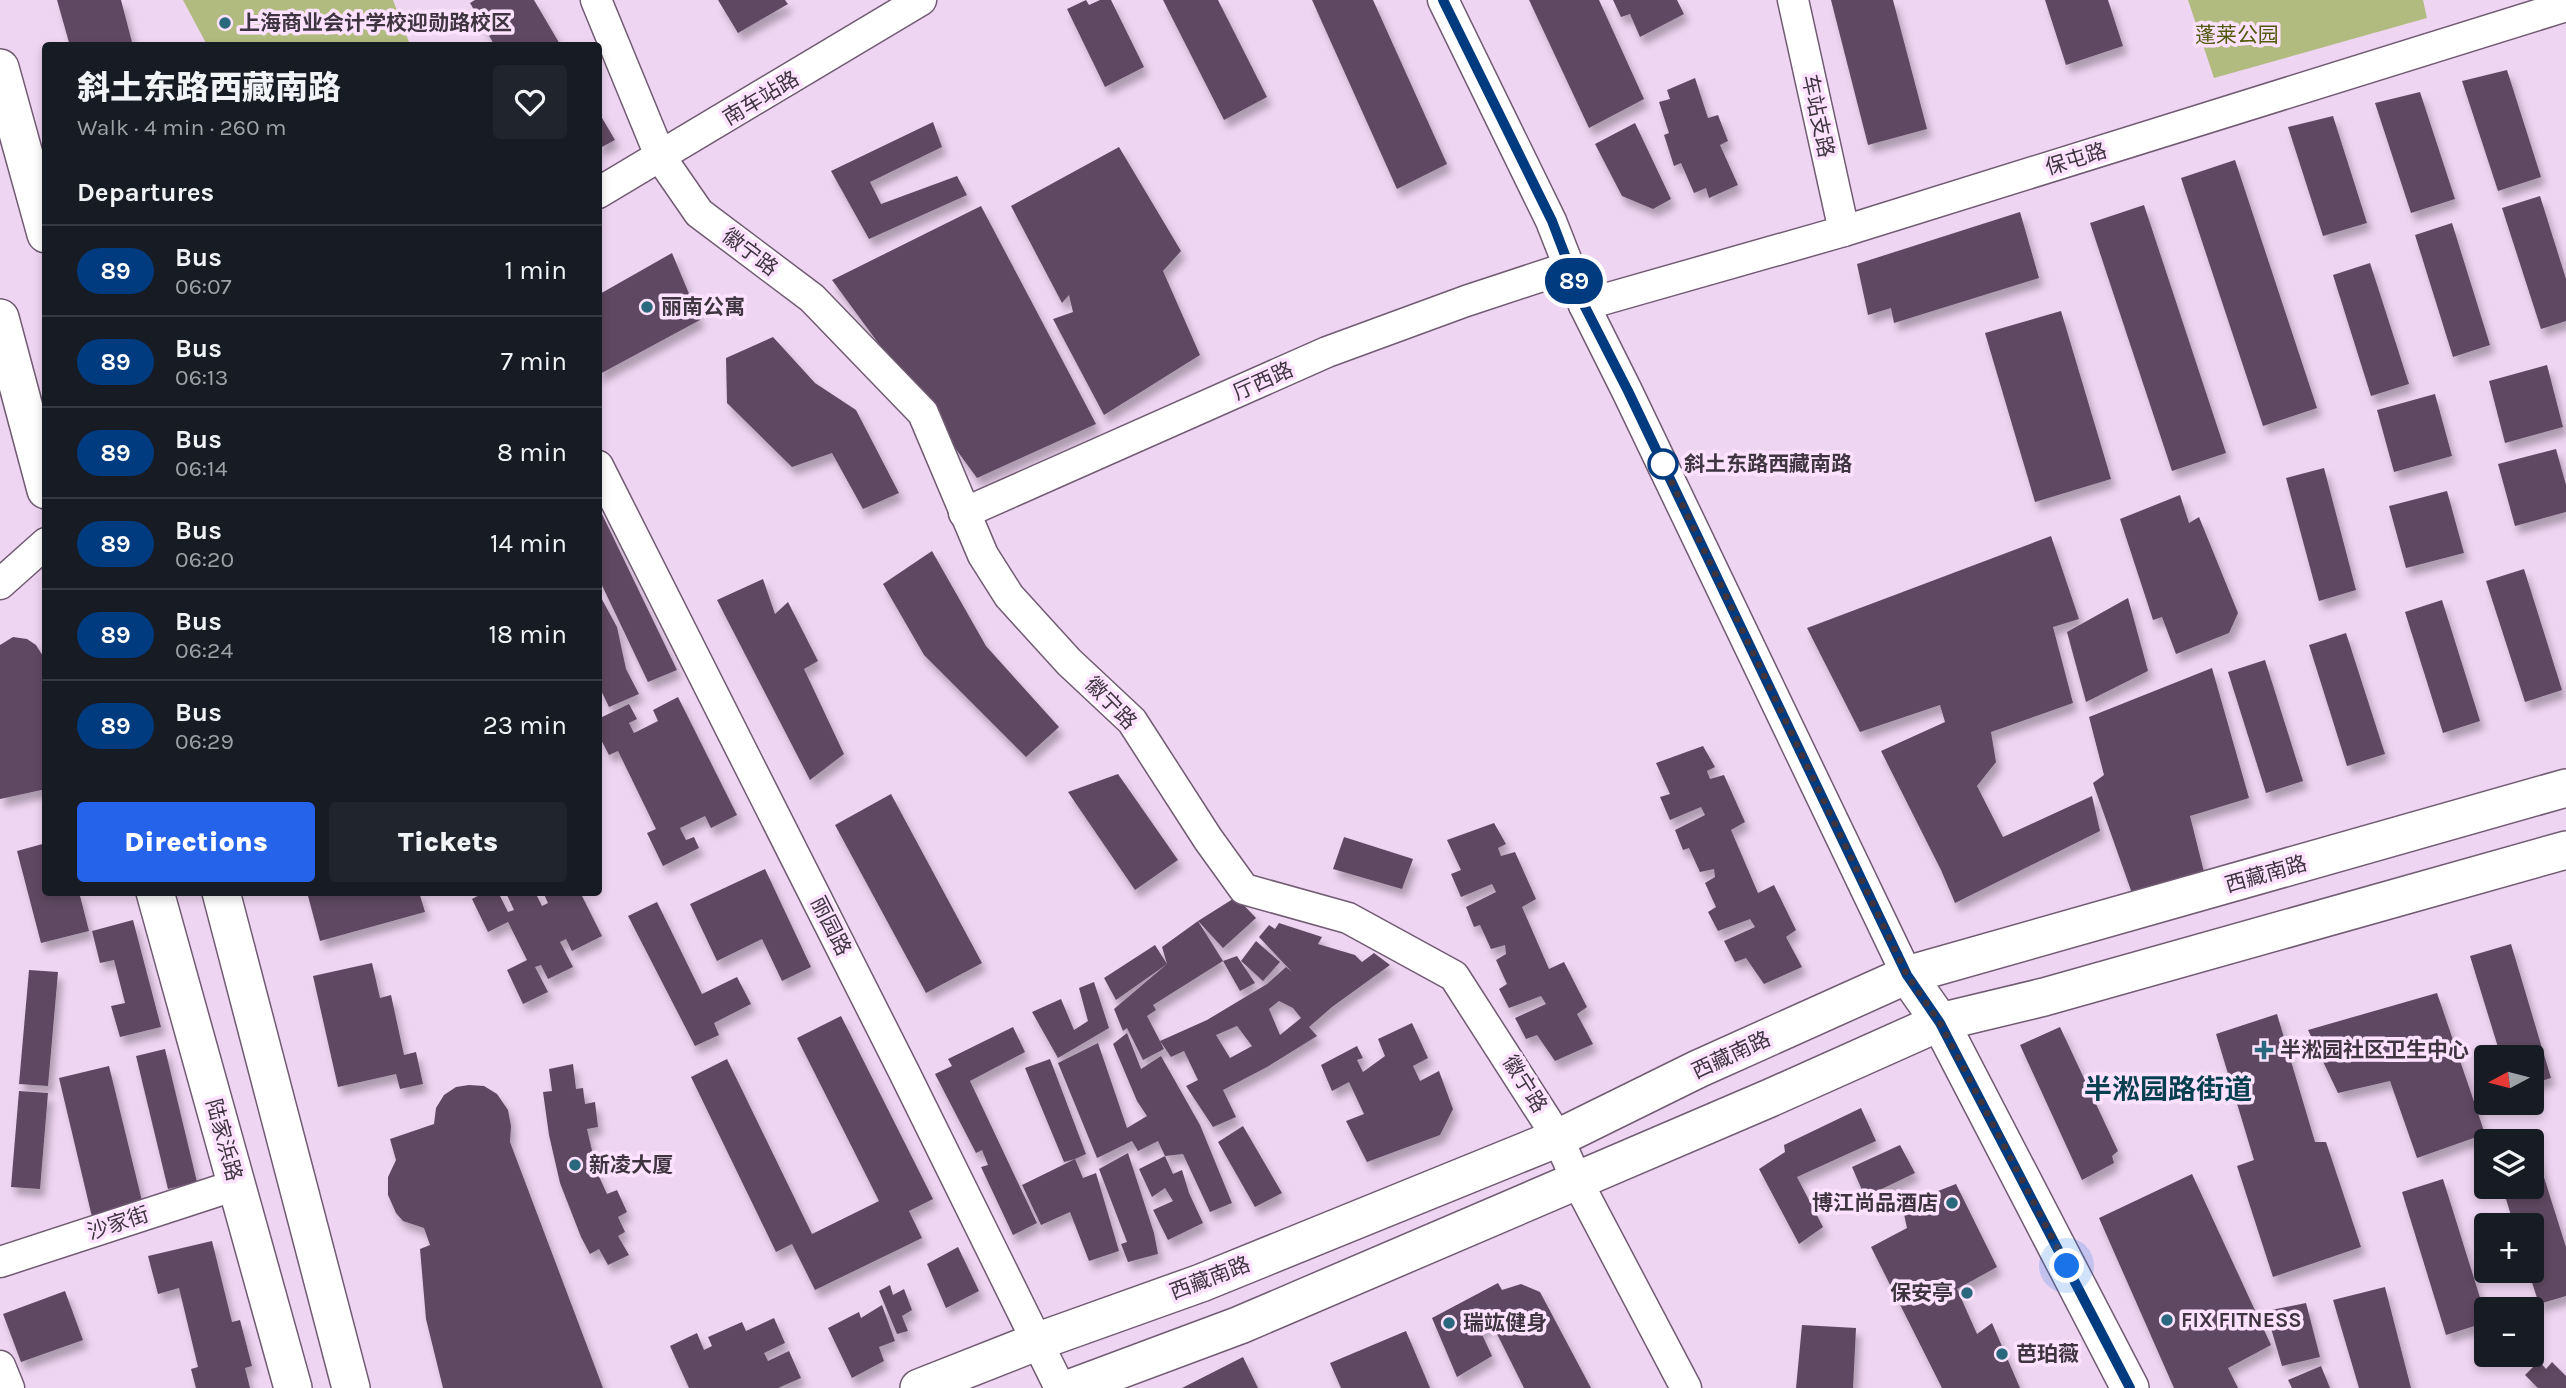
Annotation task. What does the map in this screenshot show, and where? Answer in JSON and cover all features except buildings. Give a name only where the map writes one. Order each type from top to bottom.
[{"type":"main road","points":[[0,68],[42,220]]},
{"type":"main road","points":[[0,318],[42,475]]},
{"type":"main road","name":"西藏南路","points":[[919,1388],[1036,1342],[1201,1283],[1558,1138],[1698,1069],[1907,975],[2566,788]]},
{"type":"main road","points":[[1071,1388],[1240,1325],[1940,1023],[2044,997],[2566,850]]},
{"type":"main road","name":"陆家浜路","points":[[156,896],[293,1388]]},
{"type":"main road","points":[[222,896],[351,1388]]},
{"type":"main road","points":[[1907,975],[1940,1023],[2130,1388]]},
{"type":"street","name":"徽宁路","points":[[596,0],[662,158],[699,213],[812,298],[923,413],[983,555],[1009,596],[1069,662],[1132,720],[1208,839],[1244,889],[1348,918],[1454,976],[1558,1138],[1577,1181],[1686,1388]]},
{"type":"street","name":"南车站路","points":[[602,191],[662,158],[921,0]]},
{"type":"street","points":[[1443,0],[1552,221],[1584,305],[1628,391],[1907,975]]},
{"type":"street","name":"车站支路","points":[[1793,0],[1844,231]]},
{"type":"street","name":"保屯路","points":[[1584,305],[1844,231],[2566,6]]},
{"type":"street","name":"厅西路","points":[[964,513],[1327,352],[1569,267]]},
{"type":"street","name":"丽园路","points":[[602,474],[910,1083],[1060,1388]]},
{"type":"street","points":[[0,584],[42,547]]},
{"type":"street","name":"沙家街","points":[[0,1262],[236,1185]]},
{"type":"street","points":[[0,1366],[9,1388]]},
{"type":"green space","points":[[183,0],[393,0],[409,42],[205,42]]},
{"type":"green space","name":"蓬莱公园","points":[[2188,0],[2423,0],[2427,18],[2214,78]]},
{"type":"bus line","name":"89","points":[[1443,0],[1552,221],[1584,305],[1628,391],[1907,975],[1940,1023],[2130,1388]]},
{"type":"place","name":"上海商业会计学校迎勋路校区","points":[[225,23]]},
{"type":"place","name":"丽南公寓","points":[[647,307]]},
{"type":"place","name":"斜土东路西藏南路","points":[[1663,464]]},
{"type":"place","name":"半淞园社区卫生中心","points":[[2264,1050]]},
{"type":"place","name":"新凌大厦","points":[[575,1165]]},
{"type":"place","name":"博江尚品酒店","points":[[1952,1203]]},
{"type":"place","name":"保安亭","points":[[1967,1293]]},
{"type":"place","name":"FIX FITNESS","points":[[2167,1320]]},
{"type":"place","name":"瑞竑健身","points":[[1449,1323]]},
{"type":"place","name":"芭珀薇","points":[[2002,1354]]},
{"type":"district","name":"半淞园路街道","points":[[2168,1089]]},
{"type":"route","points":[[1663,464],[1662,462],[1907,975],[1940,1023],[2067,1266]]}]
